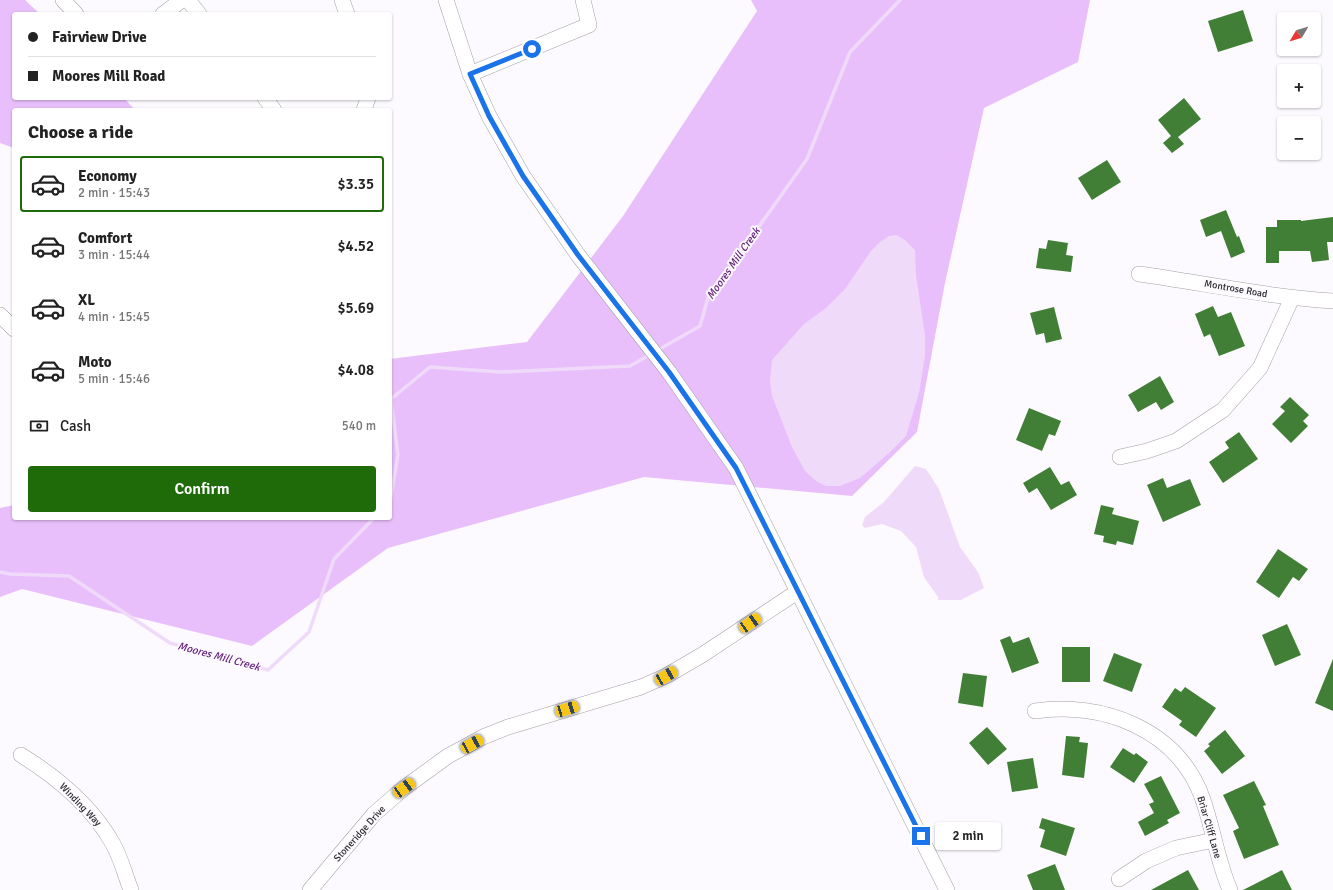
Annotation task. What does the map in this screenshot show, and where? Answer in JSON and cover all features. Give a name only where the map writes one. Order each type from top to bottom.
[{"type":"street","points":[[63,0],[74,12]]},
{"type":"street","points":[[166,12],[182,0]]},
{"type":"street","points":[[188,0],[197,12]]},
{"type":"street","points":[[342,0],[345,12]]},
{"type":"street","points":[[446,0],[470,74],[489,116],[523,176],[578,255],[669,372],[736,468],[947,890]]},
{"type":"street","points":[[470,74],[589,25],[583,0]]},
{"type":"street","name":"Montrose Road","points":[[1139,274],[1209,283],[1292,298],[1333,301]]},
{"type":"street","points":[[1120,457],[1147,452],[1176,441],[1200,426],[1233,400],[1260,368],[1292,298]]},
{"type":"street","points":[[0,315],[12,327]]},
{"type":"street","name":"Stoneridge Drive","points":[[310,890],[374,814],[404,788],[448,756],[484,737],[508,727],[641,687],[666,676],[702,655],[797,592]]},
{"type":"street","name":"Briar Cliff Lane","points":[[1035,711],[1064,708],[1102,713],[1130,722],[1158,739],[1179,759],[1196,783],[1202,797],[1230,890]]},
{"type":"street","name":"Winding Way","points":[[21,755],[48,772],[70,790],[100,822],[114,845],[131,890]]},
{"type":"street","points":[[1119,880],[1146,861],[1176,848],[1214,840]]},
{"type":"shaded area","points":[[0,0],[25,0],[38,12],[12,12],[12,100],[126,100],[133,108],[12,108],[12,147],[0,143]]},
{"type":"shaded area","points":[[751,0],[1090,0],[1078,62],[984,108],[945,283],[917,432],[852,496],[644,477],[388,548],[252,646],[22,589],[0,597],[0,508],[12,505],[12,520],[392,520],[392,359],[527,342],[623,216],[757,11]]},
{"type":"shaded area","points":[[896,235],[905,240],[915,250],[916,275],[925,335],[925,356],[919,393],[906,436],[889,453],[860,478],[840,486],[826,486],[816,481],[805,471],[792,447],[772,396],[770,382],[772,360],[804,324],[826,308],[845,289],[871,251],[889,236]]},
{"type":"shaded area","points":[[915,466],[926,469],[939,489],[960,547],[978,572],[984,588],[961,600],[938,600],[938,597],[924,577],[916,547],[901,531],[882,524],[865,528],[862,525],[865,517],[884,502]]},
{"type":"building","points":[[1243,10],[1253,41],[1218,52],[1208,21]]},
{"type":"building","points":[[1184,98],[1201,119],[1178,137],[1184,144],[1172,153],[1163,143],[1171,136],[1158,120]]},
{"type":"building","points":[[1107,160],[1121,182],[1092,200],[1078,178]]},
{"type":"building","points":[[1226,210],[1245,252],[1231,258],[1221,231],[1206,237],[1200,220]]},
{"type":"building","points":[[1333,217],[1333,242],[1327,242],[1329,260],[1312,262],[1310,251],[1279,251],[1279,263],[1266,263],[1266,227],[1277,227],[1277,220],[1301,221]]},
{"type":"building","points":[[1048,240],[1068,243],[1066,255],[1073,256],[1071,272],[1036,268],[1039,248],[1046,249]]},
{"type":"building","points":[[1213,306],[1218,317],[1231,312],[1245,346],[1219,356],[1210,334],[1204,337],[1195,314]]},
{"type":"building","points":[[1054,307],[1062,339],[1046,343],[1044,333],[1036,335],[1030,313]]},
{"type":"building","points":[[1160,376],[1174,402],[1161,410],[1156,402],[1138,412],[1128,395]]},
{"type":"building","points":[[1290,397],[1309,415],[1303,421],[1308,426],[1291,443],[1272,424],[1285,411],[1280,407]]},
{"type":"building","points":[[1029,408],[1061,421],[1055,436],[1049,434],[1042,451],[1016,440]]},
{"type":"building","points":[[1239,432],[1258,459],[1223,483],[1209,462],[1229,448],[1225,442]]},
{"type":"building","points":[[1050,467],[1061,485],[1069,481],[1077,495],[1051,510],[1037,488],[1029,493],[1023,483]]},
{"type":"building","points":[[1163,478],[1167,488],[1190,479],[1201,505],[1163,522],[1147,485]]},
{"type":"building","points":[[1101,505],[1114,508],[1112,514],[1139,521],[1133,545],[1117,541],[1116,545],[1103,542],[1104,536],[1094,534]]},
{"type":"building","points":[[1278,549],[1308,569],[1299,581],[1293,577],[1279,598],[1256,582]]},
{"type":"building","points":[[1287,624],[1301,655],[1275,666],[1262,635]]},
{"type":"building","points":[[1010,636],[1013,643],[1029,637],[1039,663],[1012,673],[1000,640]]},
{"type":"building","points":[[1062,647],[1090,647],[1090,682],[1062,682]]},
{"type":"building","points":[[1114,653],[1142,664],[1132,692],[1103,681]]},
{"type":"building","points":[[1333,659],[1333,711],[1315,703]]},
{"type":"building","points":[[963,673],[987,676],[983,707],[958,703]]},
{"type":"building","points":[[1185,687],[1216,708],[1196,737],[1179,725],[1182,721],[1162,707],[1175,688],[1181,692]]},
{"type":"building","points":[[987,727],[1007,749],[988,765],[969,743]]},
{"type":"building","points":[[1225,730],[1245,756],[1222,774],[1204,751],[1210,746],[1208,744]]},
{"type":"building","points":[[1066,736],[1080,737],[1079,742],[1088,743],[1084,778],[1062,775]]},
{"type":"building","points":[[1123,748],[1134,755],[1136,753],[1148,762],[1134,783],[1110,767]]},
{"type":"building","points":[[1033,758],[1038,788],[1012,792],[1007,762]]},
{"type":"building","points":[[1161,776],[1180,813],[1167,820],[1169,823],[1145,836],[1138,822],[1154,813],[1149,804],[1154,802],[1144,784]]},
{"type":"building","points":[[1254,781],[1266,805],[1263,806],[1279,845],[1244,859],[1233,831],[1239,828],[1223,795]]},
{"type":"building","points":[[1042,818],[1075,828],[1066,856],[1040,847],[1045,830],[1039,828]]},
{"type":"building","points":[[1055,864],[1065,890],[1033,890],[1027,875]]},
{"type":"building","points":[[1188,870],[1199,890],[1151,890]]},
{"type":"building","points":[[1282,870],[1292,890],[1243,890]]},
{"type":"waterway","name":"Moores Mill Creek","points":[[658,350],[700,326],[708,298],[807,159],[850,52],[900,0]]},
{"type":"waterway","name":"Moores Mill Creek","points":[[392,398],[430,367],[500,372],[630,366],[651,354]]},
{"type":"waterway","name":"Moores Mill Creek","points":[[392,407],[398,455],[392,490]]},
{"type":"waterway","name":"Moores Mill Creek","points":[[0,572],[10,574],[69,576],[170,643],[268,670],[309,632],[334,559],[372,520]]},
{"type":"route","points":[[532,49],[470,74],[489,116],[523,176],[578,255],[669,372],[736,468],[921,836]]}]
